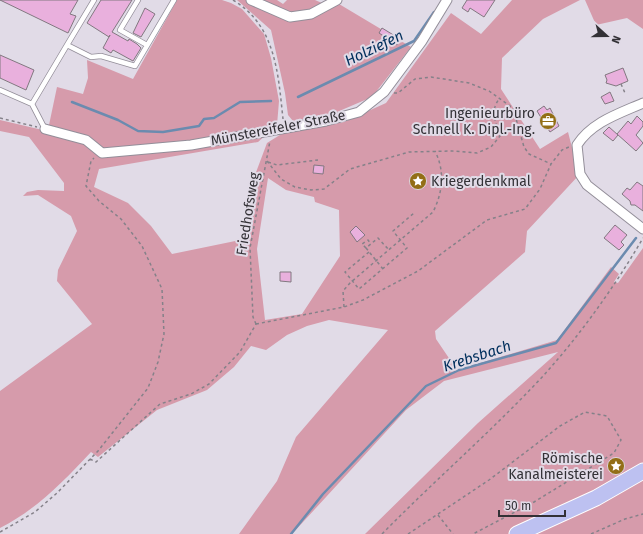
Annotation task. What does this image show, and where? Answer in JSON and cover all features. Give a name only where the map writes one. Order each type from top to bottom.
[{"type":"main road","points":[[518,534],[596,498],[643,471]]},
{"type":"street","points":[[251,0],[290,16],[311,14],[337,0]]},
{"type":"street","name":"Münstereifeler Straße","points":[[102,153],[191,145],[326,121],[359,112],[384,92],[422,41],[447,0]]},
{"type":"street","points":[[643,103],[600,123],[585,133],[577,145],[580,174],[587,185],[643,229]]},
{"type":"street","points":[[45,129],[86,140],[102,153]]},
{"type":"lane","points":[[32,104],[94,0]]},
{"type":"lane","points":[[138,0],[120,30],[148,45]]},
{"type":"lane","points":[[67,45],[91,57],[101,56],[135,66],[174,0]]},
{"type":"lane","points":[[0,90],[32,104],[45,129]]},
{"type":"path","points":[[232,0],[244,7],[260,24],[269,40],[276,70],[284,128]]},
{"type":"path","points":[[384,92],[398,93],[415,79],[431,77],[469,83],[489,91],[512,108],[524,147],[529,154],[551,164]]},
{"type":"path","points":[[621,84],[625,93]]},
{"type":"path","points":[[267,161],[281,179],[295,187],[311,190],[324,189],[350,170],[409,152],[477,152],[491,147],[500,136],[493,113],[494,104],[500,98]]},
{"type":"path","points":[[0,118],[45,129]]},
{"type":"path","name":"Friedhofsweg","points":[[256,324],[253,317],[250,248],[272,130]]},
{"type":"path","points":[[90,459],[96,462],[108,454],[160,404],[191,394],[209,384],[240,352],[256,324],[344,307],[364,300],[418,271],[487,220],[525,209],[540,189],[551,164],[562,150],[577,145]]},
{"type":"path","points":[[344,307],[342,292],[352,281],[433,212],[440,197],[442,182],[440,161],[435,151]]},
{"type":"path","points":[[0,532],[35,512],[57,493],[90,459],[148,388],[158,362],[164,334],[162,289],[142,246],[121,219],[99,201],[86,186],[91,161],[102,153]]},
{"type":"path","points":[[267,161],[277,165],[318,160]]},
{"type":"path","points":[[369,252],[345,272],[359,289],[407,248],[393,231],[414,213]]},
{"type":"path","points":[[366,248],[378,238],[389,250]]},
{"type":"path","points":[[382,534],[545,374],[616,283],[643,238]]},
{"type":"path","points":[[372,244],[368,240],[362,244],[383,269]]},
{"type":"path","points":[[408,534],[489,480],[560,426],[585,412],[607,416],[621,440],[614,453],[534,502],[473,534]]},
{"type":"path","points":[[591,534],[625,519],[643,514]]},
{"type":"path","points":[[438,515],[453,534]]},
{"type":"shaded area","points":[[177,0],[222,0],[242,9],[264,34],[271,58],[279,101],[277,125],[258,142],[99,169],[94,187],[128,203],[151,226],[172,254],[245,239],[255,175],[267,143],[283,133],[344,122],[386,103],[451,13],[481,34],[512,0],[580,0],[543,19],[502,58],[501,89],[540,149],[568,132],[579,175],[527,231],[525,252],[435,331],[436,339],[457,370],[557,340],[611,267],[619,274],[614,282],[618,283],[643,248],[643,534],[365,534],[478,423],[558,352],[444,381],[406,410],[292,534],[239,534],[277,481],[296,437],[388,330],[329,320],[307,326],[287,335],[266,350],[251,346],[234,367],[207,390],[157,410],[98,457],[91,452],[38,504],[0,528],[0,391],[92,324],[57,281],[58,270],[77,231],[71,216],[38,195],[23,196],[27,192],[38,190],[64,191],[64,183],[29,137],[0,131],[0,120],[51,132],[49,125],[57,87],[83,94],[88,78],[87,60],[133,79]],"holes":[[[268,178],[286,190],[314,197],[315,202],[339,210],[340,256],[302,314],[265,320],[257,249]]]},
{"type":"shaded area","points":[[237,0],[277,0],[283,4],[287,0],[315,0],[331,7],[339,4],[411,47],[372,97],[337,112],[293,121],[288,115],[285,93],[271,30]]},
{"type":"shaded area","points":[[585,0],[643,0],[643,29],[627,18],[596,25]]},
{"type":"building","points":[[0,0],[78,0],[70,14],[76,16],[68,33]]},
{"type":"building","points":[[101,0],[132,0],[112,32],[128,41],[129,39],[141,48],[133,61],[113,50],[111,53],[103,48],[109,37],[87,23]]},
{"type":"building","points":[[467,0],[495,0],[484,17],[470,8],[468,12],[462,8]]},
{"type":"building","points":[[145,8],[155,14],[141,37],[133,33]]},
{"type":"building","points":[[382,28],[400,39],[397,45],[379,33]]},
{"type":"building","points":[[0,55],[34,70],[26,90],[0,78]]},
{"type":"building","points":[[623,68],[628,81],[616,86],[606,83],[607,80],[605,75]]},
{"type":"building","points":[[610,92],[614,101],[605,104],[601,97]]},
{"type":"building","points":[[544,106],[547,110],[550,108],[559,126],[550,132],[537,111]]},
{"type":"building","points":[[637,116],[643,122],[643,126],[636,135],[643,143],[636,151],[617,134],[628,121],[631,124]]},
{"type":"building","points":[[609,127],[618,135],[613,141],[603,133]]},
{"type":"building","points":[[314,165],[324,166],[323,174],[313,173]]},
{"type":"building","points":[[637,182],[643,186],[643,211],[635,205],[631,205],[630,201],[622,194],[627,188],[630,190]]},
{"type":"building","points":[[615,225],[627,235],[621,242],[624,245],[619,250],[604,238]]},
{"type":"building","points":[[356,226],[365,235],[357,242],[350,232]]},
{"type":"building","points":[[280,272],[291,272],[291,282],[280,281]]},
{"type":"waterway","name":"Holziefen","points":[[298,97],[414,41],[434,12]]},
{"type":"waterway","name":"Holziefen","points":[[72,102],[118,120],[138,131],[163,132],[199,126],[204,119],[214,118],[240,102],[271,101]]},
{"type":"waterway","name":"Krebsbach","points":[[291,534],[323,494],[426,386],[459,370],[556,343],[636,238]]},
{"type":"place","name":"Ingenieurbüro Schnell K. Dipl.-Ing.","points":[[548,121]]},
{"type":"place","name":"Kriegerdenkmal","points":[[418,181]]},
{"type":"place","name":"Römische Kanalmeisterei","points":[[616,466]]}]
